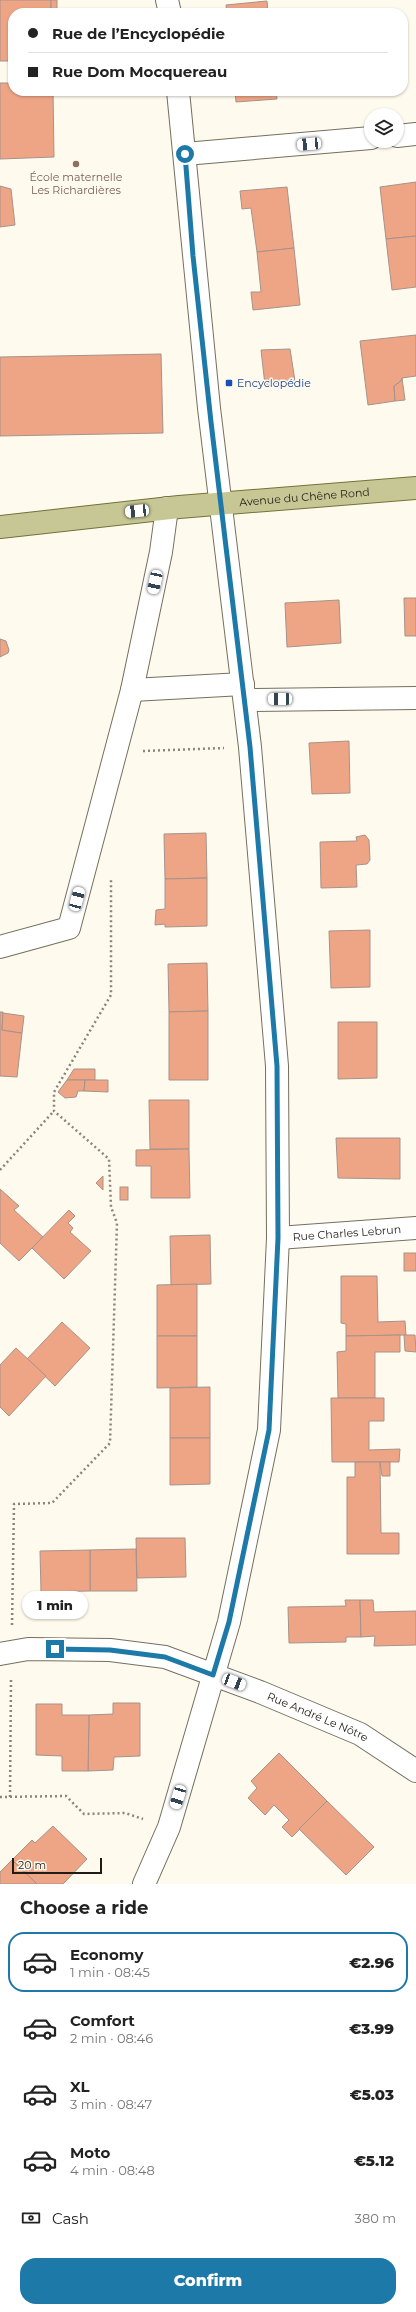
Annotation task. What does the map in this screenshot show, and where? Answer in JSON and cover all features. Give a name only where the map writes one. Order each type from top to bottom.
[{"type":"main road","name":"Avenue du Chêne Rond","points":[[1,527],[220,503],[416,488]]},
{"type":"street","points":[[144,1884],[169,1827],[229,1622],[269,1430],[278,1238],[277,1066],[250,747],[220,503],[193,256],[185,154],[179,96]]},
{"type":"street","points":[[404,135],[416,134]]},
{"type":"street","points":[[185,154],[364,139]]},
{"type":"street","points":[[0,947],[69,928],[132,690],[162,552],[167,508]]},
{"type":"street","points":[[132,690],[416,698]]},
{"type":"street","name":"Rue Charles Lebrun","points":[[278,1238],[416,1228]]},
{"type":"street","name":"Rue André Le Nôtre","points":[[6,1653],[28,1649],[110,1650],[165,1657],[360,1734],[416,1771]]},
{"type":"path","points":[[141,751],[250,747]]},
{"type":"path","points":[[0,1170],[54,1111],[54,1092],[111,996],[111,877]]},
{"type":"path","points":[[10,1797],[6,1653],[14,1504],[52,1503],[110,1443],[118,1223],[111,1207],[109,1159],[54,1111]]},
{"type":"path","points":[[0,1797],[66,1796],[84,1814],[125,1813],[169,1827]]},
{"type":"building","points":[[0,0],[51,0],[51,8],[8,8],[8,61],[0,61]]},
{"type":"building","points":[[51,0],[57,0],[57,8],[51,8]]},
{"type":"building","points":[[267,1],[268,8],[226,8],[226,5]]},
{"type":"building","points":[[0,83],[8,83],[8,96],[53,96],[54,157],[0,159]]},
{"type":"building","points":[[235,96],[277,96],[277,99],[236,102]]},
{"type":"building","points":[[416,182],[416,236],[386,239],[380,187]]},
{"type":"building","points":[[0,186],[11,189],[15,225],[0,227]]},
{"type":"building","points":[[287,187],[294,248],[257,252],[251,208],[242,209],[240,191]]},
{"type":"building","points":[[416,236],[416,287],[392,290],[386,239]]},
{"type":"building","points":[[294,248],[300,305],[253,310],[251,292],[261,292],[257,252]]},
{"type":"building","points":[[416,335],[416,376],[402,378],[401,381],[394,386],[395,401],[368,405],[360,341]]},
{"type":"building","points":[[290,349],[295,381],[265,385],[261,350]]},
{"type":"building","points":[[161,354],[163,433],[0,436],[0,357]]},
{"type":"building","points":[[402,378],[405,400],[395,401],[394,386],[401,381]]},
{"type":"building","points":[[404,598],[416,598],[416,636],[405,636]]},
{"type":"building","points":[[339,600],[341,643],[287,647],[285,603]]},
{"type":"building","points":[[0,639],[6,641],[9,650],[8,653],[0,657]]},
{"type":"building","points":[[349,741],[350,793],[312,794],[309,743]]},
{"type":"building","points":[[206,833],[207,878],[165,879],[164,834]]},
{"type":"building","points":[[365,835],[369,840],[370,860],[367,864],[356,865],[357,887],[321,888],[320,842],[357,841],[356,837]]},
{"type":"building","points":[[207,878],[207,926],[165,927],[165,924],[155,925],[156,910],[165,909],[165,879]]},
{"type":"building","points":[[370,930],[370,987],[331,988],[329,931]]},
{"type":"building","points":[[207,963],[208,1011],[169,1012],[168,964]]},
{"type":"building","points":[[208,1011],[208,1080],[169,1080],[169,1012]]},
{"type":"building","points":[[0,1012],[3,1012],[2,1030],[22,1033],[17,1077],[0,1076]]},
{"type":"building","points":[[3,1013],[24,1016],[22,1033],[2,1030]]},
{"type":"building","points":[[338,1022],[377,1022],[377,1078],[338,1079]]},
{"type":"building","points":[[74,1069],[95,1069],[95,1080],[67,1080]]},
{"type":"building","points":[[67,1080],[85,1080],[84,1091],[78,1091],[76,1097],[65,1098],[58,1092]]},
{"type":"building","points":[[85,1080],[108,1080],[108,1092],[84,1091]]},
{"type":"building","points":[[149,1100],[189,1100],[189,1149],[150,1149]]},
{"type":"building","points":[[336,1138],[400,1138],[400,1179],[338,1178]]},
{"type":"building","points":[[189,1149],[190,1198],[151,1198],[151,1166],[136,1166],[136,1150]]},
{"type":"building","points":[[103,1176],[103,1190],[96,1183]]},
{"type":"building","points":[[120,1187],[128,1187],[128,1200],[120,1200]]},
{"type":"building","points":[[0,1189],[19,1206],[14,1210],[43,1237],[19,1261],[0,1243]]},
{"type":"building","points":[[69,1210],[75,1216],[68,1223],[73,1228],[70,1232],[91,1251],[64,1279],[32,1248]]},
{"type":"building","points":[[210,1235],[211,1284],[171,1285],[170,1236]]},
{"type":"building","points":[[404,1253],[416,1253],[416,1271],[404,1271]]},
{"type":"building","points":[[341,1276],[377,1276],[378,1322],[405,1321],[406,1335],[346,1336],[346,1324],[341,1323]]},
{"type":"building","points":[[197,1284],[197,1336],[157,1336],[157,1285]]},
{"type":"building","points":[[62,1322],[90,1348],[55,1386],[27,1359]]},
{"type":"building","points":[[400,1335],[400,1352],[375,1352],[375,1398],[338,1398],[337,1352],[346,1351],[346,1336]]},
{"type":"building","points":[[404,1335],[415,1335],[416,1352],[405,1351]]},
{"type":"building","points":[[157,1336],[197,1336],[197,1387],[157,1388]]},
{"type":"building","points":[[16,1348],[46,1376],[9,1416],[0,1407],[0,1365]]},
{"type":"building","points":[[210,1387],[210,1438],[170,1438],[170,1388]]},
{"type":"building","points":[[331,1398],[384,1398],[384,1421],[369,1421],[369,1450],[400,1449],[399,1462],[332,1462]]},
{"type":"building","points":[[170,1438],[210,1438],[210,1484],[170,1485]]},
{"type":"building","points":[[355,1462],[380,1462],[381,1533],[399,1533],[399,1554],[347,1554],[347,1477],[355,1477]]},
{"type":"building","points":[[380,1462],[390,1462],[390,1476],[382,1476]]},
{"type":"building","points":[[136,1538],[185,1538],[186,1577],[137,1578]]},
{"type":"building","points":[[136,1549],[137,1591],[90,1591],[90,1550]]},
{"type":"building","points":[[90,1550],[90,1591],[41,1592],[40,1551]]},
{"type":"building","points":[[345,1600],[360,1600],[361,1637],[346,1637],[346,1642],[289,1643],[288,1607],[346,1606]]},
{"type":"building","points":[[360,1600],[373,1600],[374,1612],[416,1611],[416,1645],[374,1646],[375,1636],[361,1637]]},
{"type":"building","points":[[113,1703],[140,1703],[140,1756],[114,1757],[113,1770],[88,1771],[89,1715],[113,1714]]},
{"type":"building","points":[[36,1704],[62,1704],[62,1715],[89,1715],[88,1771],[62,1771],[62,1756],[36,1755]]},
{"type":"building","points":[[279,1753],[327,1801],[292,1837],[282,1827],[289,1820],[274,1805],[265,1815],[248,1798],[257,1788],[251,1781]]},
{"type":"building","points":[[327,1801],[374,1847],[346,1875],[299,1829]]},
{"type":"building","points":[[53,1826],[87,1859],[63,1884],[37,1884],[12,1860],[32,1840],[35,1843]]},
{"type":"building","points":[[12,1860],[37,1884],[0,1884],[0,1872]]},
{"type":"place","name":"École maternelle Les Richardières","points":[[76,164]]},
{"type":"place","name":"Encyclopédie","points":[[229,383]]},
{"type":"route","points":[[55,1649],[110,1650],[165,1657],[213,1675],[229,1622],[269,1430],[278,1238],[277,1066],[250,747],[211,422],[193,256],[185,154]]}]
